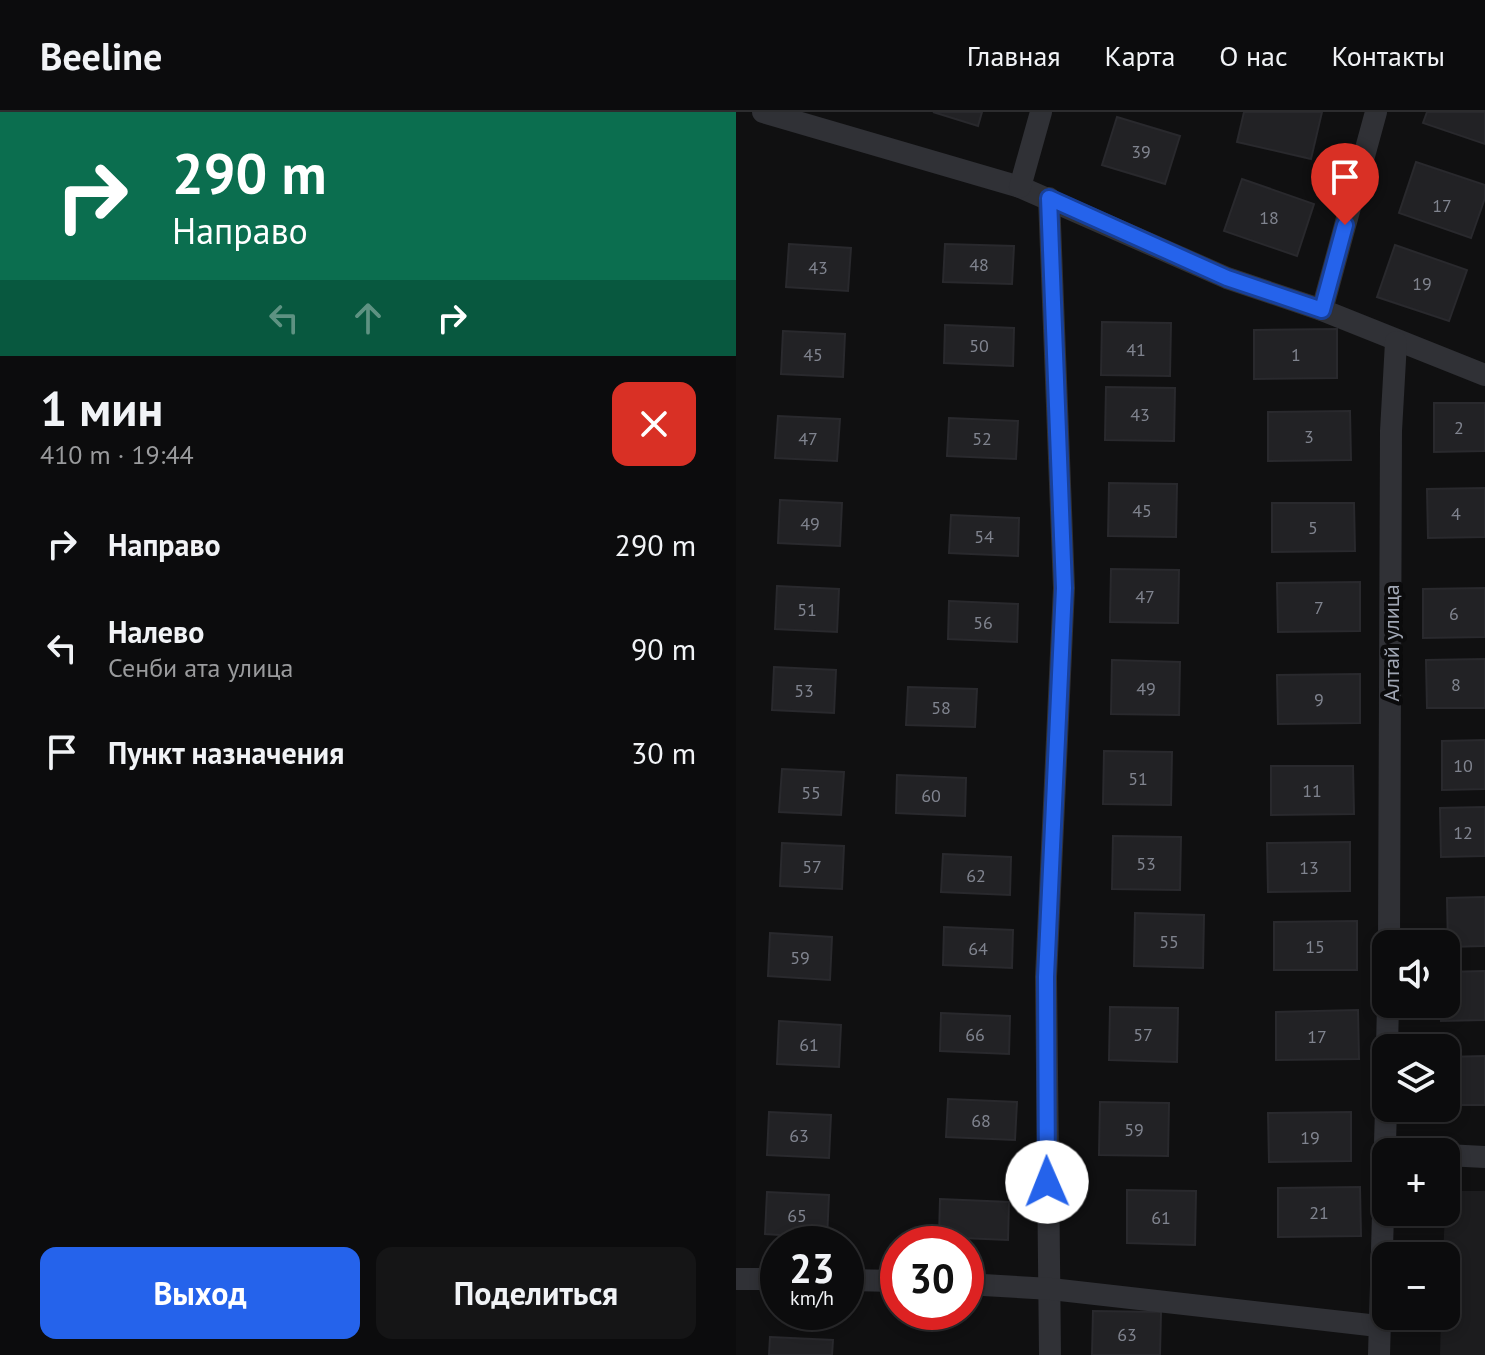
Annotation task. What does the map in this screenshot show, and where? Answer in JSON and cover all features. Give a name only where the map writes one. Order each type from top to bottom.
[{"type":"street","points":[[763,112],[1020,187],[1227,278],[1322,310],[1485,375]]},
{"type":"street","points":[[1020,187],[1041,112]]},
{"type":"street","points":[[1322,310],[1376,112]]},
{"type":"street","points":[[1049,198],[1064,588],[1046,977],[1050,1355]]},
{"type":"street","name":"Алтай улица","points":[[1389,930],[1391,431],[1396,342]]},
{"type":"street","points":[[1460,1156],[1485,1157]]},
{"type":"street","points":[[736,1279],[760,1279]]},
{"type":"street","points":[[984,1285],[1051,1289],[1372,1325]]},
{"type":"street","points":[[1378,1330],[1379,1355]]},
{"type":"shaded area","points":[[1460,1191],[1485,1191],[1485,1355],[1440,1355],[1441,1330],[1460,1330],[1460,1242],[1444,1242],[1444,1226],[1460,1226]]},
{"type":"building","points":[[933,112],[982,112],[978,126]]},
{"type":"building","points":[[1244,112],[1322,112],[1311,159],[1237,142]]},
{"type":"building","points":[[1427,112],[1485,112],[1485,144],[1423,123]]},
{"type":"building","points":[[1117,117],[1180,136],[1165,184],[1102,165]]},
{"type":"building","points":[[1416,162],[1485,185],[1485,198],[1471,238],[1399,213]]},
{"type":"building","points":[[1242,179],[1314,204],[1297,256],[1224,231]]},
{"type":"building","points":[[789,244],[851,248],[848,291],[786,287]]},
{"type":"building","points":[[945,244],[1014,246],[1012,284],[943,282]]},
{"type":"building","points":[[1395,245],[1467,270],[1449,321],[1377,297]]},
{"type":"building","points":[[1102,322],[1171,323],[1170,376],[1101,375]]},
{"type":"building","points":[[945,325],[1014,328],[1013,366],[944,363]]},
{"type":"building","points":[[1337,329],[1337,378],[1254,379],[1254,330]]},
{"type":"building","points":[[783,331],[845,334],[843,377],[781,374]]},
{"type":"building","points":[[1106,387],[1175,388],[1174,441],[1105,440]]},
{"type":"building","points":[[1434,403],[1485,403],[1485,451],[1434,452]]},
{"type":"building","points":[[1350,411],[1351,460],[1268,461],[1268,412]]},
{"type":"building","points":[[778,416],[840,419],[837,461],[775,458]]},
{"type":"building","points":[[949,418],[1018,421],[1016,459],[947,456]]},
{"type":"building","points":[[1109,483],[1177,484],[1176,537],[1108,536]]},
{"type":"building","points":[[1485,488],[1485,537],[1428,538],[1427,489]]},
{"type":"building","points":[[780,500],[842,503],[840,546],[778,543]]},
{"type":"building","points":[[1272,503],[1354,503],[1355,551],[1272,552]]},
{"type":"building","points":[[951,515],[1019,518],[1018,556],[949,553]]},
{"type":"building","points":[[1111,569],[1179,570],[1178,623],[1110,622]]},
{"type":"building","points":[[1360,582],[1360,631],[1278,632],[1277,583]]},
{"type":"building","points":[[777,586],[839,589],[837,632],[775,629]]},
{"type":"building","points":[[1485,588],[1485,637],[1423,638],[1423,589]]},
{"type":"building","points":[[949,601],[1018,604],[1017,642],[948,639]]},
{"type":"building","points":[[1485,659],[1485,708],[1427,708],[1426,660]]},
{"type":"building","points":[[1112,660],[1180,662],[1179,715],[1111,714]]},
{"type":"building","points":[[774,667],[836,670],[834,713],[772,710]]},
{"type":"building","points":[[1360,674],[1360,723],[1278,724],[1277,675]]},
{"type":"building","points":[[908,687],[977,689],[975,727],[906,725]]},
{"type":"building","points":[[1485,740],[1485,789],[1442,790],[1442,741]]},
{"type":"building","points":[[1104,751],[1172,752],[1171,805],[1103,804]]},
{"type":"building","points":[[1271,766],[1353,766],[1354,814],[1271,815]]},
{"type":"building","points":[[782,769],[844,772],[841,815],[779,812]]},
{"type":"building","points":[[897,775],[966,778],[965,816],[896,813]]},
{"type":"building","points":[[1485,807],[1485,856],[1441,857],[1440,808]]},
{"type":"building","points":[[1113,836],[1181,837],[1180,890],[1112,889]]},
{"type":"building","points":[[1350,842],[1350,891],[1268,892],[1267,843]]},
{"type":"building","points":[[782,843],[844,846],[842,889],[780,886]]},
{"type":"building","points":[[943,854],[1011,857],[1010,895],[941,892]]},
{"type":"building","points":[[1485,897],[1485,946],[1460,947],[1460,930],[1448,930],[1447,898]]},
{"type":"building","points":[[1135,913],[1204,915],[1203,968],[1134,966]]},
{"type":"building","points":[[1357,921],[1357,970],[1274,970],[1274,922]]},
{"type":"building","points":[[944,927],[1013,930],[1012,968],[943,965]]},
{"type":"building","points":[[770,933],[832,937],[830,980],[768,976]]},
{"type":"building","points":[[1485,971],[1485,1020],[1441,1021],[1441,1018],[1460,1018],[1460,972]]},
{"type":"building","points":[[1110,1007],[1178,1008],[1177,1062],[1109,1060]]},
{"type":"building","points":[[1358,1010],[1359,1059],[1276,1060],[1276,1012]]},
{"type":"building","points":[[941,1013],[1010,1016],[1009,1054],[940,1051]]},
{"type":"building","points":[[779,1021],[841,1025],[839,1067],[777,1064]]},
{"type":"building","points":[[1485,1056],[1485,1105],[1460,1105],[1460,1057]]},
{"type":"building","points":[[948,1099],[1017,1102],[1015,1140],[946,1137]]},
{"type":"building","points":[[1100,1102],[1169,1103],[1168,1156],[1099,1155]]},
{"type":"building","points":[[769,1112],[831,1115],[829,1158],[767,1155]]},
{"type":"building","points":[[1351,1112],[1351,1161],[1269,1162],[1268,1113]]},
{"type":"building","points":[[1360,1187],[1361,1236],[1278,1237],[1278,1188]]},
{"type":"building","points":[[1127,1190],[1196,1191],[1195,1245],[1127,1243]]},
{"type":"building","points":[[767,1192],[829,1195],[828,1226],[765,1226]]},
{"type":"building","points":[[940,1199],[1009,1202],[1008,1240],[984,1239],[984,1226],[939,1226]]},
{"type":"building","points":[[1093,1311],[1161,1312],[1160,1355],[1092,1355]]},
{"type":"building","points":[[770,1337],[833,1340],[832,1355],[769,1355]]},
{"type":"route","points":[[1047,1182],[1046,977],[1064,588],[1058,366],[1049,198],[1227,278],[1322,310],[1345,225]]}]
